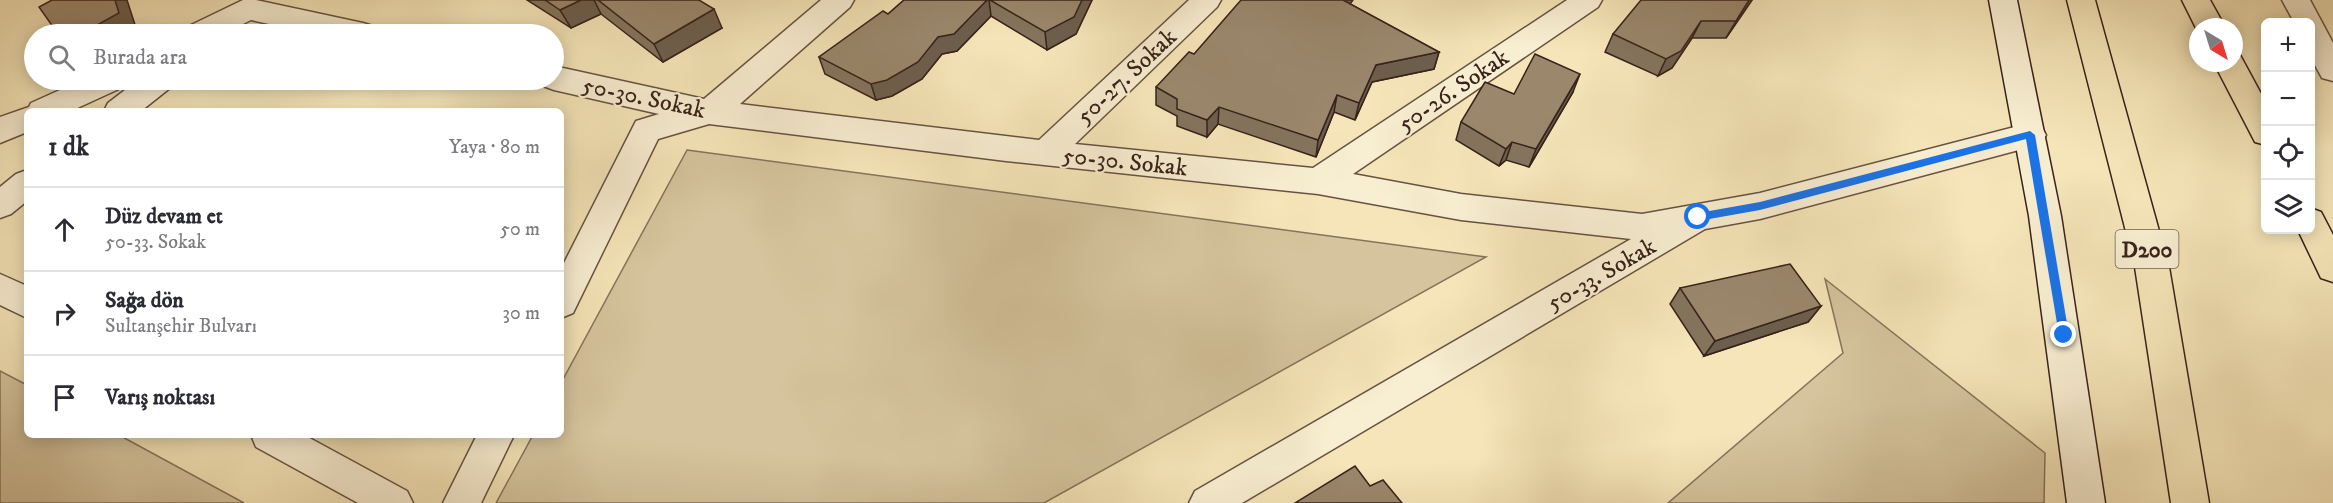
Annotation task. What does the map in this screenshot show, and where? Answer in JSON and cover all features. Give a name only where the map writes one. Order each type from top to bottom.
[{"type":"highway","name":"D200","points":[[2081,0],[2152,267],[2190,503]]},
{"type":"highway","points":[[2196,0],[2205,18]]},
{"type":"highway","points":[[2234,72],[2261,126]]},
{"type":"highway","points":[[2315,231],[2333,268]]},
{"type":"street","points":[[564,297],[647,130],[711,111],[840,0]]},
{"type":"street","name":"50-27. Sokak","points":[[1046,153],[1207,0]]},
{"type":"street","name":"50-26. Sokak","points":[[1318,181],[1588,0]]},
{"type":"street","points":[[2003,0],[2030,135],[2064,335],[2086,503]]},
{"type":"street","points":[[2296,0],[2306,18]]},
{"type":"street","points":[[229,24],[254,5]]},
{"type":"street","points":[[218,24],[254,5],[325,24]]},
{"type":"street","points":[[2315,37],[2333,70]]},
{"type":"street","name":"50-30. Sokak","points":[[564,80],[688,109],[1046,153],[1318,181],[1461,207],[1642,227],[1698,217]]},
{"type":"street","points":[[49,108],[88,90]]},
{"type":"street","points":[[123,108],[146,90]]},
{"type":"street","points":[[0,131],[24,119]]},
{"type":"street","name":"50-33. Sokak","points":[[1208,503],[1698,217],[1760,206],[2030,135]]},
{"type":"street","points":[[0,205],[24,185]]},
{"type":"street","points":[[0,288],[24,301]]},
{"type":"street","points":[[275,438],[394,503]]},
{"type":"street","points":[[462,503],[494,438]]},
{"type":"shaded area","points":[[687,150],[1486,257],[1044,503],[496,503],[531,438],[564,438],[564,377]]},
{"type":"shaded area","points":[[1825,279],[2045,453],[2044,503],[1668,503],[1843,353]]},
{"type":"shaded area","points":[[0,371],[24,383],[24,438],[125,438],[244,503],[0,503]]},
{"type":"building","points":[[52,0],[115,0],[119,13],[99,24],[51,24],[39,7]]},
{"type":"building","points":[[545,0],[581,0],[560,10]]},
{"type":"building","points":[[598,0],[699,0],[714,9],[654,44]]},
{"type":"building","points":[[904,0],[987,0],[954,34],[938,37],[918,62],[887,80],[871,84],[819,57],[883,11],[888,14]]},
{"type":"building","points":[[990,0],[1082,0],[1074,17],[1045,32]]},
{"type":"building","points":[[1241,0],[1343,0],[1439,52],[1376,65],[1359,103],[1337,95],[1318,140],[1219,107],[1207,120],[1177,109],[1177,99],[1156,87],[1189,52],[1194,54]]},
{"type":"building","points":[[1641,0],[1749,0],[1736,21],[1701,21],[1681,51],[1666,59],[1613,34]]},
{"type":"building","points":[[1535,54],[1580,74],[1536,149],[1512,142],[1506,149],[1461,122],[1485,82],[1514,94]]},
{"type":"building","points":[[1790,264],[1821,306],[1715,341],[1680,288]]},
{"type":"building","points":[[1355,466],[1370,486],[1383,480],[1402,503],[1295,503]]},
{"type":"route","points":[[1698,217],[1760,206],[2030,135],[2064,335]]}]
